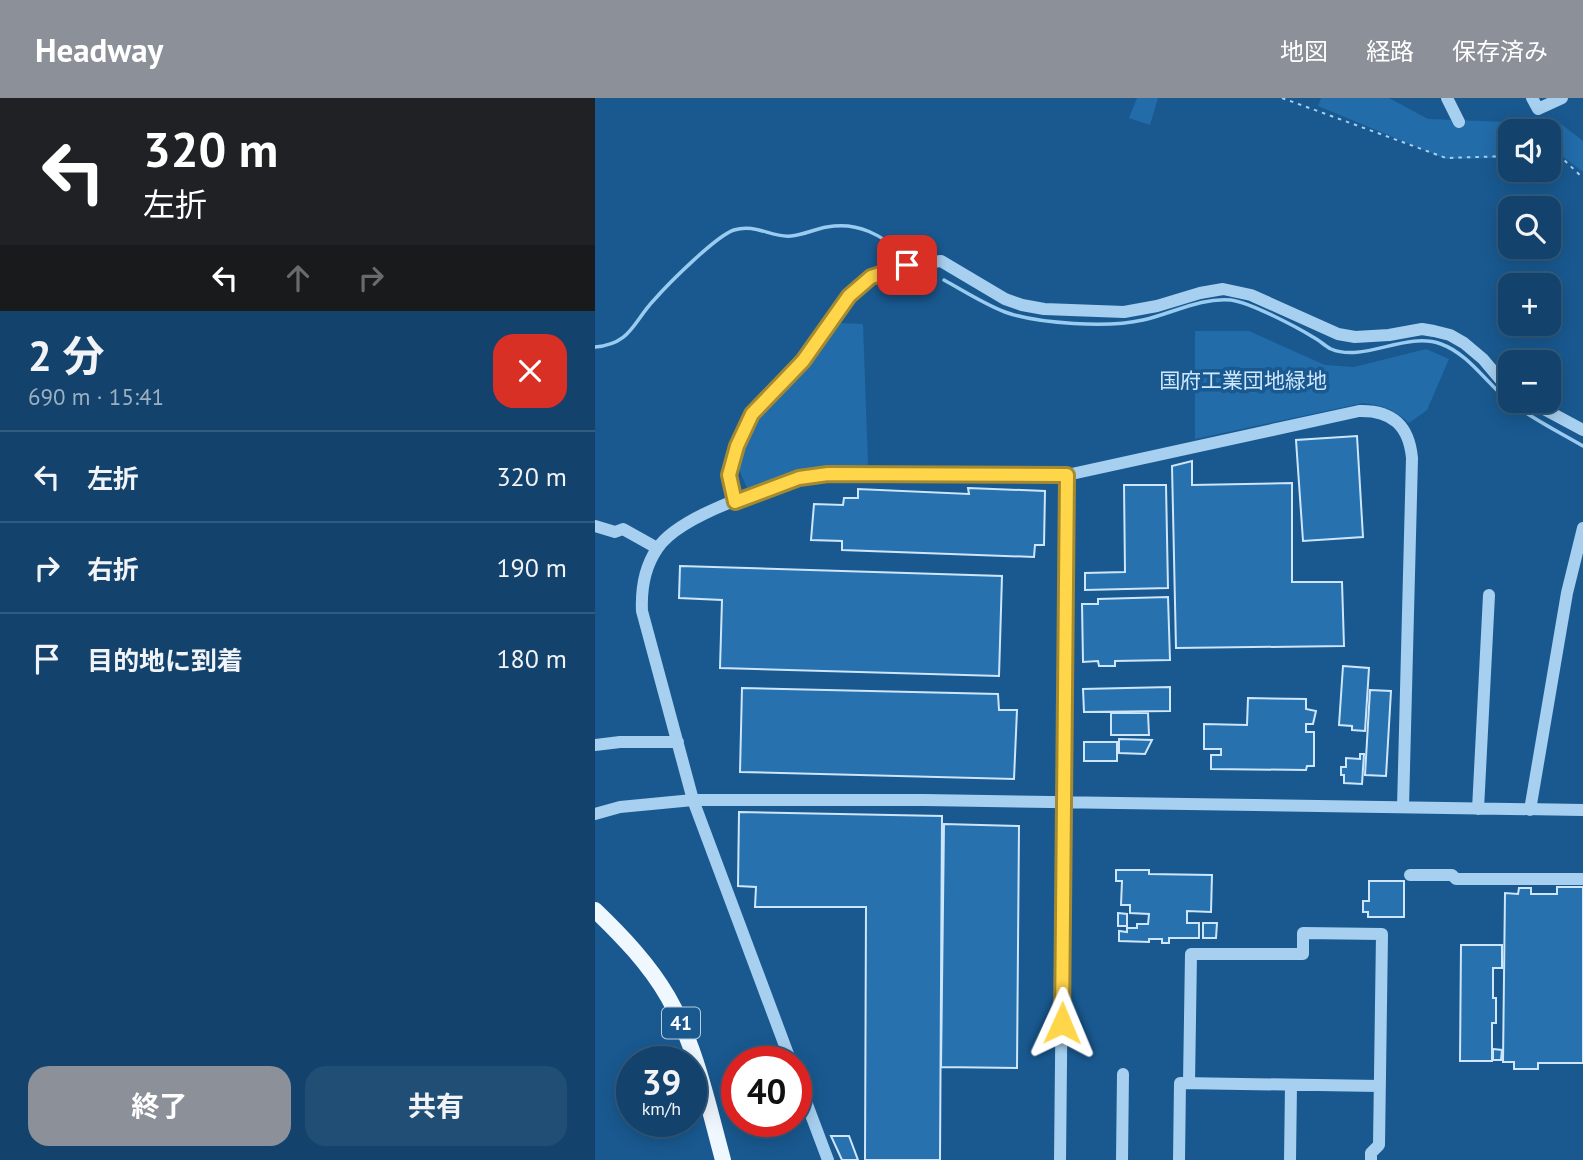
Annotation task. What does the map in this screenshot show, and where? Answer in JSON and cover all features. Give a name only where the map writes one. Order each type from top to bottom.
[{"type":"main road","name":"41","points":[[595,910],[647,965],[680,1019],[691,1047],[723,1160]]},
{"type":"street","points":[[1447,98],[1459,122]]},
{"type":"street","points":[[1532,98],[1538,110],[1562,98]]},
{"type":"street","points":[[735,502],[729,475],[737,446],[752,414],[803,361],[849,296],[871,277],[907,265],[941,261],[1005,299],[1044,309],[1124,312],[1223,289],[1251,295],[1338,334],[1389,335],[1422,329],[1450,335],[1464,343],[1498,376]]},
{"type":"street","points":[[785,1046],[693,800],[642,611],[643,584],[652,545],[686,522],[735,502],[799,478],[828,474],[1067,475],[1359,411],[1384,414],[1401,426],[1408,435],[1412,458],[1403,807]]},
{"type":"street","points":[[1551,413],[1583,430]]},
{"type":"street","points":[[1060,1160],[1067,475]]},
{"type":"street","points":[[595,526],[615,531],[623,529],[652,545]]},
{"type":"street","points":[[1530,810],[1567,593],[1583,528]]},
{"type":"street","points":[[1478,809],[1489,595]]},
{"type":"street","points":[[595,745],[678,742]]},
{"type":"street","points":[[595,814],[620,807],[693,800],[924,800],[1583,810]]},
{"type":"street","points":[[1410,875],[1583,879]]},
{"type":"street","points":[[1189,1083],[1191,954],[1303,954],[1303,933],[1382,934],[1379,1145],[1371,1153],[1371,1160]]},
{"type":"street","points":[[1122,1160],[1123,1074]]},
{"type":"street","points":[[1178,1160],[1180,1083],[1380,1086]]},
{"type":"street","points":[[1290,1160],[1291,1085]]},
{"type":"street","points":[[812,1118],[828,1160]]},
{"type":"path","points":[[1282,98],[1446,158],[1498,156]]},
{"type":"path","points":[[1561,158],[1583,178]]},
{"type":"green space","points":[[1137,98],[1158,98],[1150,125],[1129,118]]},
{"type":"green space","points":[[1321,98],[1389,98],[1428,119],[1498,122],[1498,158],[1446,159],[1318,106]]},
{"type":"green space","points":[[1561,124],[1583,141],[1583,172],[1562,156]]},
{"type":"green space","points":[[838,323],[863,324],[868,465],[826,466],[795,471],[747,488],[738,467],[750,432],[817,353]]},
{"type":"green space","name":"国府工業団地緑地","points":[[1195,331],[1249,331],[1325,365],[1354,367],[1426,349],[1449,359],[1427,410],[1409,423],[1388,409],[1363,403],[1195,439]]},
{"type":"building","points":[[1357,436],[1363,537],[1303,541],[1296,440]]},
{"type":"building","points":[[1192,461],[1192,485],[1292,483],[1292,582],[1342,582],[1344,646],[1176,648],[1172,466]]},
{"type":"building","points":[[1124,485],[1166,485],[1168,588],[1085,590],[1085,573],[1125,572]]},
{"type":"building","points":[[968,488],[1045,491],[1044,545],[1035,545],[1034,557],[842,550],[842,541],[811,540],[814,504],[843,505],[844,498],[858,498],[858,489],[969,494]]},
{"type":"building","points":[[680,566],[1002,576],[999,676],[720,668],[722,600],[679,598]]},
{"type":"building","points":[[1168,597],[1170,660],[1115,661],[1115,666],[1099,666],[1098,661],[1083,662],[1082,604],[1098,604],[1098,599]]},
{"type":"building","points":[[1343,666],[1369,668],[1365,731],[1339,725]]},
{"type":"building","points":[[1170,687],[1170,711],[1084,712],[1083,689]]},
{"type":"building","points":[[742,688],[998,694],[999,710],[1017,710],[1014,779],[740,772]]},
{"type":"building","points":[[1370,690],[1391,691],[1386,776],[1365,775]]},
{"type":"building","points":[[1248,698],[1306,699],[1306,709],[1316,711],[1313,724],[1306,724],[1306,732],[1314,732],[1314,766],[1307,766],[1306,770],[1211,769],[1211,755],[1221,755],[1221,749],[1204,749],[1204,724],[1247,725]]},
{"type":"building","points":[[1111,713],[1148,713],[1149,735],[1111,735]]},
{"type":"building","points":[[1119,739],[1152,740],[1145,754],[1119,753]]},
{"type":"building","points":[[1084,742],[1117,742],[1117,761],[1084,761]]},
{"type":"building","points":[[1360,754],[1364,754],[1362,784],[1344,783],[1341,767],[1346,767],[1346,758],[1360,759]]},
{"type":"building","points":[[739,812],[942,816],[940,1160],[865,1160],[866,907],[755,907],[756,887],[738,886]]},
{"type":"building","points":[[944,824],[1019,826],[1017,1068],[941,1067]]},
{"type":"building","points":[[1116,870],[1149,870],[1149,874],[1212,875],[1211,912],[1187,911],[1187,923],[1199,923],[1199,938],[1169,938],[1169,943],[1162,943],[1162,939],[1149,939],[1149,942],[1119,941],[1119,931],[1127,932],[1127,928],[1137,928],[1137,924],[1148,924],[1149,914],[1130,913],[1130,905],[1121,905],[1122,881],[1116,881]]},
{"type":"building","points":[[1369,881],[1404,881],[1404,917],[1368,917],[1368,912],[1363,912],[1363,901],[1369,901]]},
{"type":"building","points":[[1557,887],[1583,887],[1583,1063],[1538,1063],[1538,1069],[1514,1069],[1514,1062],[1503,1062],[1505,893],[1518,894],[1519,888],[1531,888],[1531,894],[1557,894]]},
{"type":"building","points":[[1118,913],[1127,914],[1127,926],[1118,926]]},
{"type":"building","points":[[1203,923],[1217,923],[1216,938],[1203,938]]},
{"type":"building","points":[[1461,945],[1502,945],[1502,968],[1493,968],[1496,1023],[1492,1023],[1492,1061],[1460,1061]]},
{"type":"building","points":[[1493,1049],[1502,1050],[1501,1060],[1493,1060]]},
{"type":"building","points":[[831,1136],[849,1136],[858,1160],[842,1160]]},
{"type":"waterway","points":[[595,347],[624,337],[681,272],[716,241],[734,230],[749,228],[791,236],[827,227],[849,226],[878,236],[905,254]]},
{"type":"waterway","points":[[944,280],[1005,312],[1054,322],[1129,322],[1197,303],[1231,300],[1250,305],[1305,332],[1331,349],[1343,352],[1371,350],[1414,341],[1441,344],[1469,362],[1510,402],[1583,446]]},
{"type":"route","points":[[907,265],[871,277],[849,296],[803,361],[752,414],[737,446],[729,475],[735,502],[799,478],[828,474],[1067,475],[1062,1023]]}]
